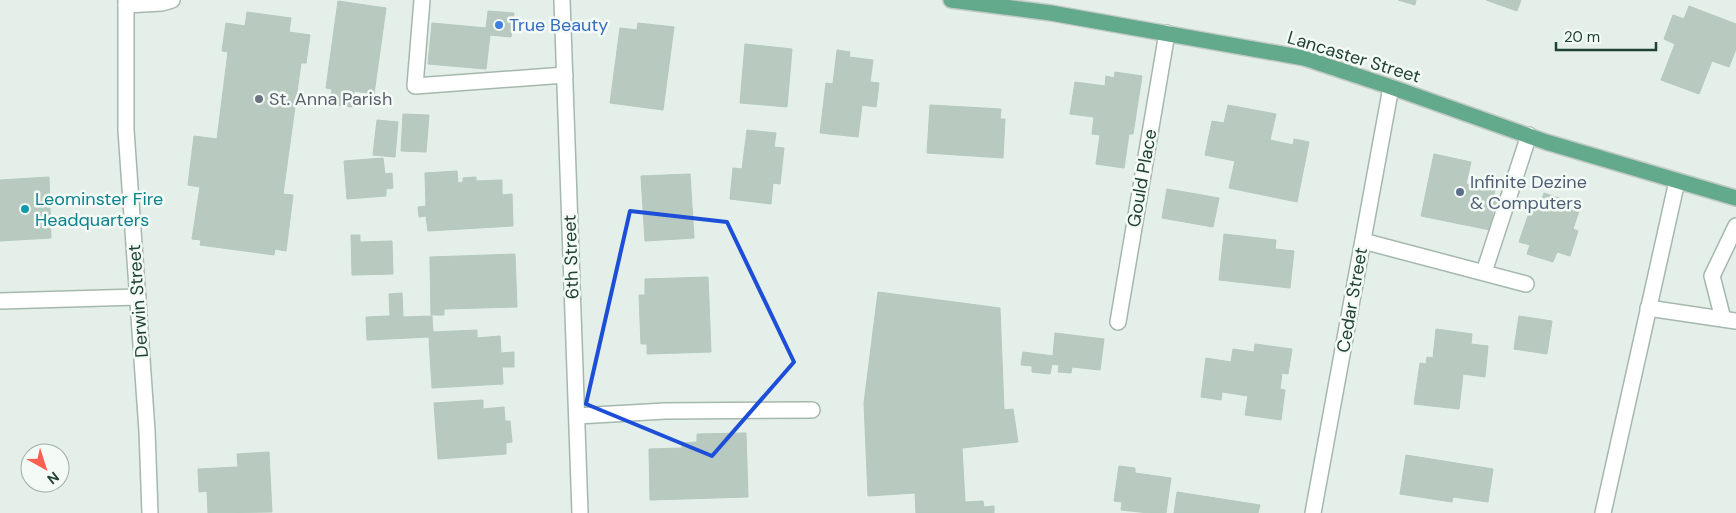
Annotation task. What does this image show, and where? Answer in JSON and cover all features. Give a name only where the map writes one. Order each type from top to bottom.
[{"type":"main road","name":"Lancaster Street","points":[[951,0],[971,1],[1051,13],[1304,58],[1391,86],[1529,136],[1736,198]]},
{"type":"street","points":[[126,2],[162,3],[172,0]]},
{"type":"street","points":[[422,0],[415,86],[565,75]]},
{"type":"street","name":"6th Street","points":[[562,0],[580,513]]},
{"type":"street","name":"Derwin Street","points":[[126,2],[126,130],[138,297],[150,513]]},
{"type":"street","name":"Gould Place","points":[[1118,322],[1167,33]]},
{"type":"street","name":"Cedar Street","points":[[1313,513],[1391,86]]},
{"type":"street","points":[[1484,272],[1529,136]]},
{"type":"street","points":[[1603,513],[1677,180]]},
{"type":"street","points":[[1730,320],[1712,276],[1736,226]]},
{"type":"street","points":[[1363,242],[1526,284]]},
{"type":"street","points":[[0,301],[138,297]]},
{"type":"street","points":[[1648,308],[1730,320]]},
{"type":"street","points":[[577,416],[665,411],[812,410]]},
{"type":"highlighted area","points":[[630,211],[727,222],[794,362],[712,456],[586,404]]},
{"type":"building","points":[[1398,0],[1416,0],[1415,5]]},
{"type":"building","points":[[1486,0],[1521,0],[1517,11]]},
{"type":"building","points":[[338,1],[386,8],[374,94],[354,91],[352,107],[330,104],[332,89],[326,88]]},
{"type":"building","points":[[1689,6],[1736,24],[1736,49],[1729,67],[1712,61],[1699,94],[1661,80],[1675,44],[1664,39],[1673,15],[1684,19]]},
{"type":"building","points":[[488,11],[514,13],[511,37],[490,35],[486,69],[428,64],[432,23],[486,28]]},
{"type":"building","name":"St. Anna Parish","points":[[247,12],[291,18],[289,32],[310,35],[306,63],[301,63],[283,194],[293,195],[286,251],[275,249],[274,255],[200,245],[201,240],[192,239],[200,187],[188,185],[194,136],[217,139],[228,52],[222,51],[226,23],[245,26]]},
{"type":"building","points":[[638,23],[674,27],[663,110],[610,103],[620,28],[637,30]]},
{"type":"building","points":[[745,44],[792,49],[787,107],[740,103]]},
{"type":"building","points":[[837,50],[850,52],[849,57],[873,60],[870,82],[879,83],[876,107],[862,105],[858,137],[820,133],[826,83],[833,84]]},
{"type":"building","points":[[1115,72],[1142,76],[1133,134],[1129,134],[1124,168],[1096,164],[1100,135],[1092,134],[1094,117],[1070,114],[1075,82],[1105,86],[1106,76],[1114,78]]},
{"type":"building","points":[[930,105],[1001,109],[1000,119],[1005,119],[1003,158],[927,153]]},
{"type":"building","points":[[1228,105],[1276,114],[1270,140],[1293,145],[1294,139],[1309,142],[1297,202],[1229,188],[1235,161],[1205,155],[1212,121],[1224,123]]},
{"type":"building","points":[[403,114],[429,115],[426,152],[401,151]]},
{"type":"building","points":[[377,120],[398,122],[395,157],[373,155]]},
{"type":"building","points":[[747,130],[776,133],[774,147],[784,148],[780,184],[773,183],[771,204],[730,199],[733,168],[742,169]]},
{"type":"building","name":"Infinite Dezine & Computers","points":[[1434,154],[1471,162],[1466,184],[1495,189],[1494,195],[1502,197],[1500,208],[1494,206],[1490,230],[1421,216]]},
{"type":"building","points":[[383,158],[385,174],[392,173],[393,188],[386,189],[386,196],[347,199],[344,161]]},
{"type":"building","points":[[457,171],[458,183],[463,182],[463,178],[476,177],[476,181],[502,180],[502,195],[512,194],[513,226],[428,231],[426,216],[419,217],[418,207],[426,206],[425,173]]},
{"type":"building","points":[[690,174],[694,238],[645,241],[641,176]]},
{"type":"building","name":"Leominster Fire Headquarters","points":[[49,177],[51,238],[0,241],[0,180]]},
{"type":"building","points":[[1167,189],[1219,198],[1213,227],[1162,218]]},
{"type":"building","points":[[1544,193],[1581,205],[1573,229],[1578,231],[1570,256],[1557,252],[1553,262],[1527,254],[1530,245],[1519,242],[1531,207],[1538,210]]},
{"type":"building","points":[[1224,234],[1276,240],[1275,249],[1294,251],[1290,288],[1219,280]]},
{"type":"building","points":[[351,235],[360,235],[360,242],[392,241],[393,274],[352,275]]},
{"type":"building","points":[[515,254],[517,307],[444,309],[444,315],[431,315],[430,257]]},
{"type":"building","points":[[708,277],[711,352],[647,354],[647,344],[641,344],[639,295],[645,295],[645,279]]},
{"type":"building","points":[[878,292],[1000,308],[1004,410],[1013,409],[1018,442],[962,448],[965,502],[983,501],[984,507],[994,506],[994,513],[916,513],[915,493],[868,496],[864,403]]},
{"type":"building","points":[[402,293],[403,317],[432,316],[433,332],[477,330],[477,338],[500,336],[501,353],[514,352],[514,367],[502,367],[503,384],[432,388],[429,337],[367,340],[366,317],[390,316],[389,294]]},
{"type":"building","points":[[1519,316],[1552,321],[1547,354],[1514,349]]},
{"type":"building","points":[[1436,329],[1472,334],[1471,344],[1488,346],[1485,377],[1463,374],[1459,409],[1414,404],[1420,363],[1426,364],[1427,357],[1433,358]]},
{"type":"building","points":[[1055,333],[1104,339],[1100,370],[1072,367],[1071,373],[1058,372],[1059,365],[1052,364],[1050,374],[1032,372],[1032,366],[1021,365],[1023,352],[1053,356]]},
{"type":"building","points":[[1255,344],[1292,349],[1288,374],[1282,373],[1280,389],[1285,390],[1281,420],[1245,415],[1248,396],[1222,392],[1221,400],[1201,397],[1206,358],[1231,362],[1233,349],[1254,352]]},
{"type":"building","points":[[483,400],[483,409],[504,407],[505,421],[510,421],[512,442],[506,443],[506,454],[438,459],[434,403]]},
{"type":"building","points":[[746,433],[748,497],[650,500],[649,449],[682,448],[682,443],[697,442],[697,434]]},
{"type":"building","points":[[269,452],[272,512],[208,513],[207,491],[199,492],[198,469],[238,467],[237,454]]},
{"type":"building","points":[[1406,455],[1493,469],[1488,502],[1453,497],[1452,502],[1400,494]]},
{"type":"building","points":[[1119,466],[1135,468],[1135,473],[1171,478],[1166,513],[1121,510],[1122,502],[1114,501]]},
{"type":"building","points":[[1177,492],[1260,505],[1258,513],[1174,513]]},
{"type":"place","name":"True Beauty","points":[[499,25]]},
{"type":"place","name":"St. Anna Parish","points":[[259,99]]},
{"type":"place","name":"Infinite Dezine & Computers","points":[[1460,192]]},
{"type":"place","name":"Leominster Fire Headquarters","points":[[25,209]]}]
